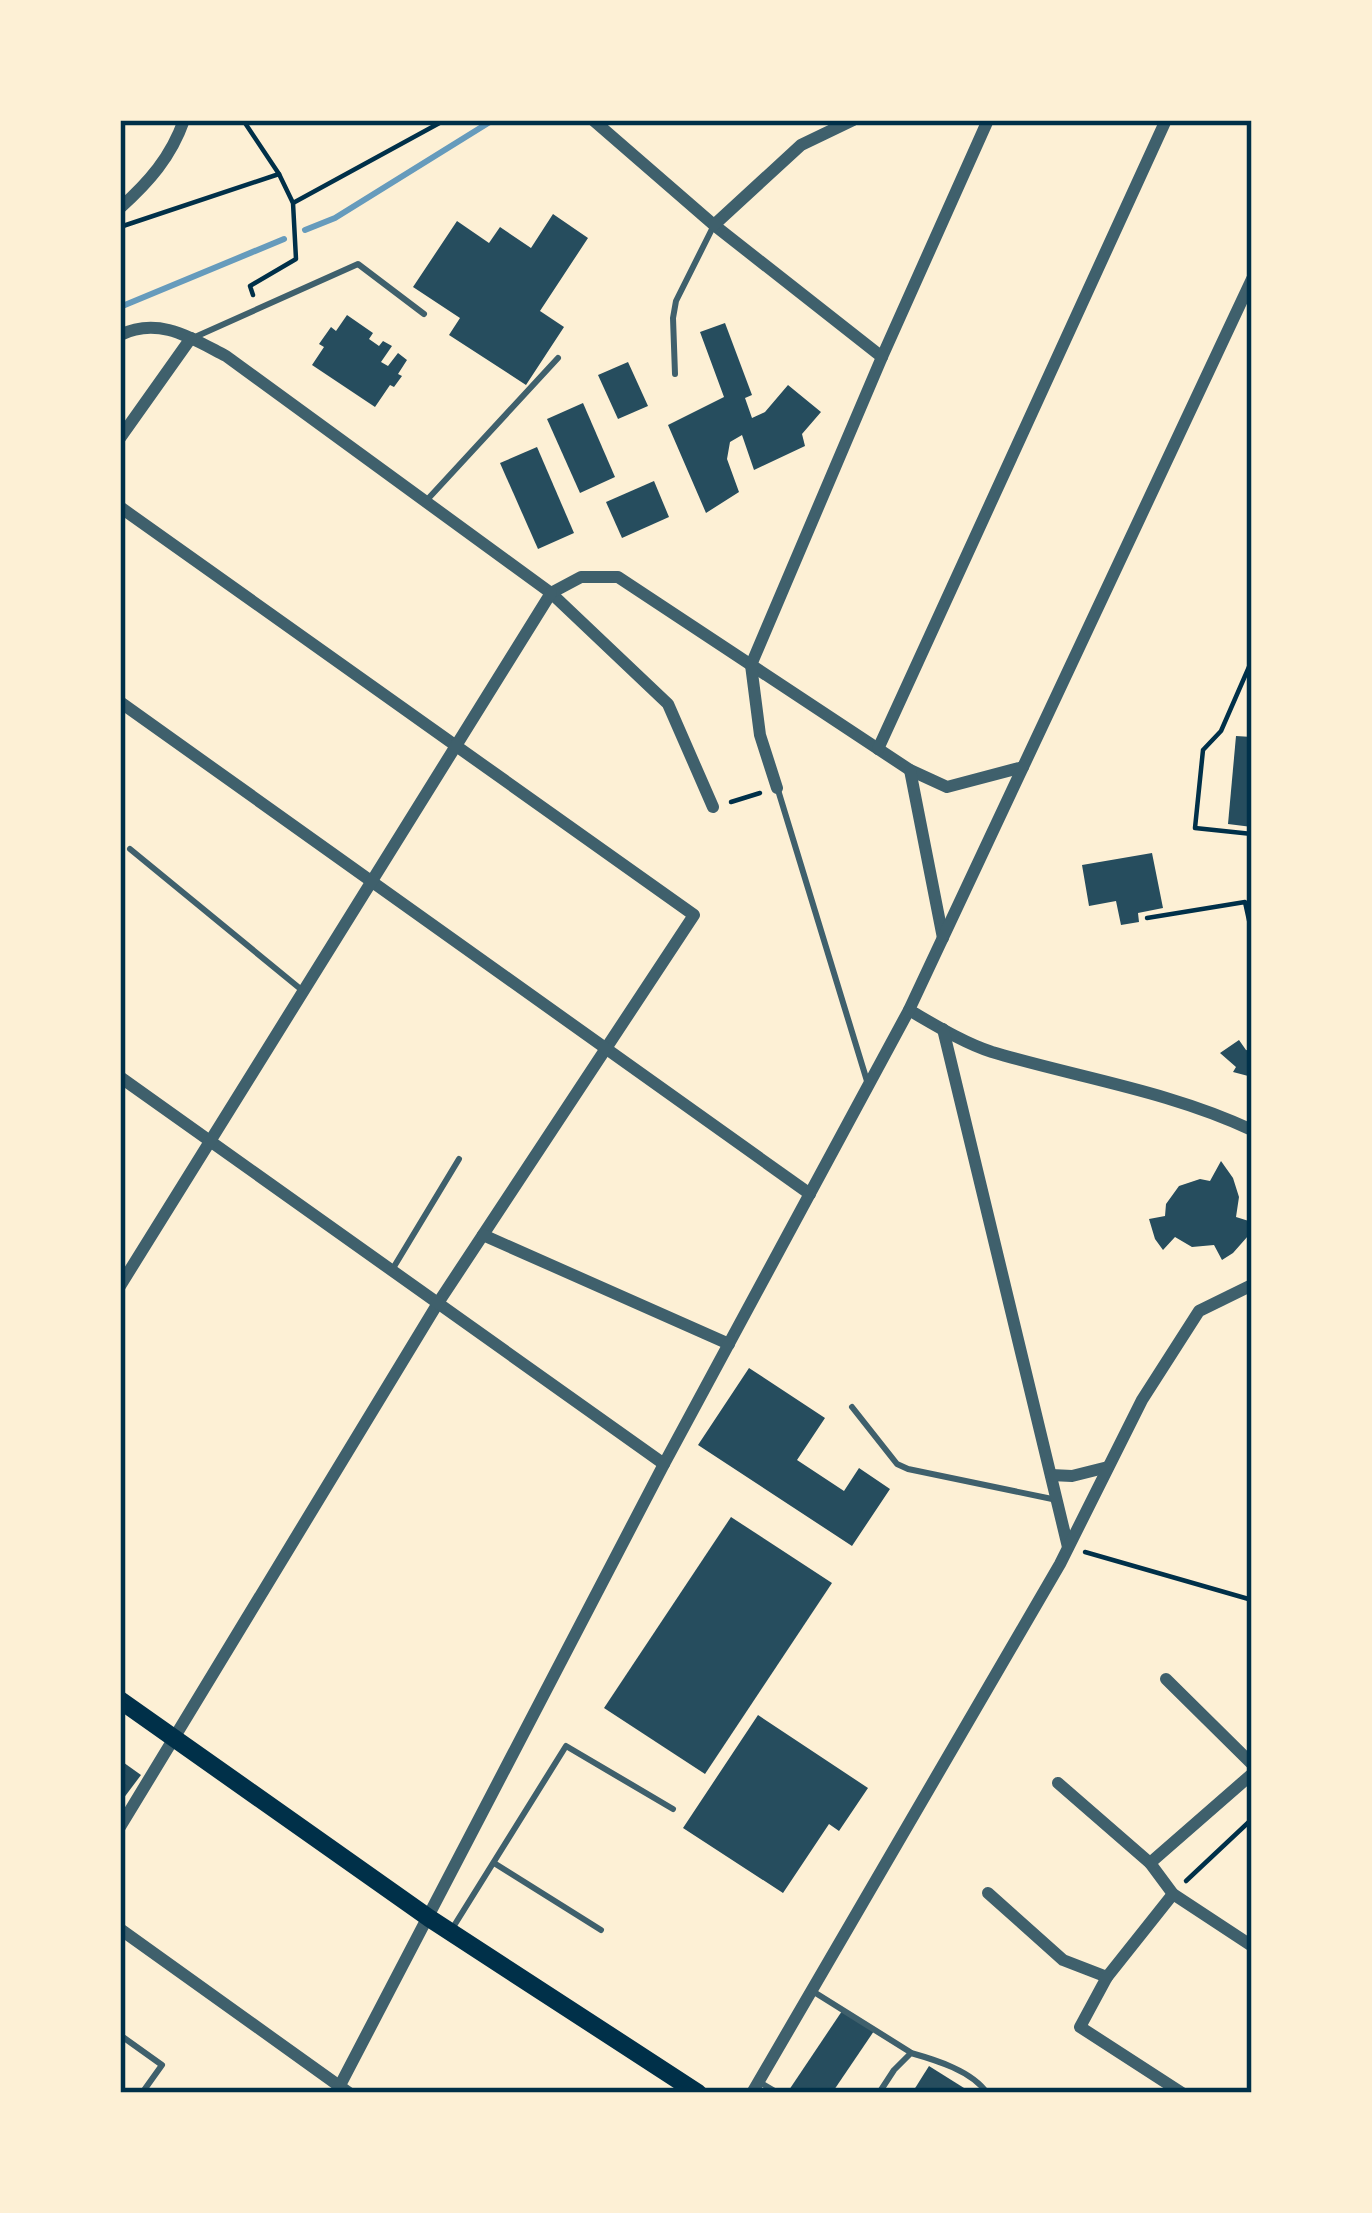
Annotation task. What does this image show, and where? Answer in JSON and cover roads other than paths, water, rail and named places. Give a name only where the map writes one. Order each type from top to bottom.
[{"type":"main road","points":[[120,1700],[450,1932],[698,2093]]},
{"type":"street","points":[[120,208],[149,181],[176,143],[184,120]]},
{"type":"street","points":[[592,120],[713,225],[882,357]]},
{"type":"street","points":[[713,225],[801,145],[853,120]]},
{"type":"street","points":[[777,788],[760,735],[751,665],[988,120]]},
{"type":"street","points":[[878,748],[1166,120]]},
{"type":"street","points":[[120,1929],[342,2091],[664,1464],[909,1010],[1252,279]]},
{"type":"street","points":[[120,335],[152,326],[172,329],[226,356],[551,593],[668,704],[713,807]]},
{"type":"street","points":[[120,438],[191,338]]},
{"type":"street","points":[[120,507],[694,915],[438,1303],[120,1827]]},
{"type":"street","points":[[120,1286],[551,593],[581,578],[618,577],[910,770],[947,787],[1023,766]]},
{"type":"street","points":[[120,702],[810,1193]]},
{"type":"street","points":[[910,770],[943,938]]},
{"type":"street","points":[[909,1010],[989,1051],[1157,1094],[1215,1112],[1252,1130]]},
{"type":"street","points":[[943,1029],[1068,1547]]},
{"type":"street","points":[[120,1077],[664,1464]]},
{"type":"street","points":[[483,1235],[728,1344]]},
{"type":"street","points":[[755,2087],[1068,1547],[1142,1400],[1199,1311],[1252,1285]]},
{"type":"street","points":[[1051,1474],[1072,1476],[1109,1467]]},
{"type":"street","points":[[1166,1679],[1252,1764]]},
{"type":"street","points":[[1150,1863],[1252,1774]]},
{"type":"street","points":[[1058,1783],[1150,1863],[1172,1894],[1252,1946]]},
{"type":"street","points":[[988,1893],[1063,1960],[1107,1977]]},
{"type":"street","points":[[1172,1894],[1107,1977],[1080,2027],[1182,2093]]},
{"type":"lane","points":[[675,374],[676,301],[713,225]]},
{"type":"lane","points":[[191,338],[358,265],[424,314]]},
{"type":"lane","points":[[426,501],[558,358]]},
{"type":"lane","points":[[777,788],[868,1085]]},
{"type":"lane","points":[[130,849],[303,991]]},
{"type":"lane","points":[[392,1270],[460,1159]]},
{"type":"lane","points":[[852,1407],[897,1464],[908,1469],[1057,1500]]},
{"type":"lane","points":[[450,1932],[566,1745],[673,1809]]},
{"type":"lane","points":[[494,1863],[601,1930]]},
{"type":"lane","points":[[811,1990],[911,2053],[982,2084],[987,2093]]},
{"type":"lane","points":[[120,2035],[162,2065],[142,2093]]},
{"type":"lane","points":[[879,2093],[911,2053]]},
{"type":"lane","points":[[755,2087],[778,2093]]},
{"type":"waterway","points":[[305,230],[335,218],[493,120]]},
{"type":"waterway","points":[[120,307],[284,239]]}]
